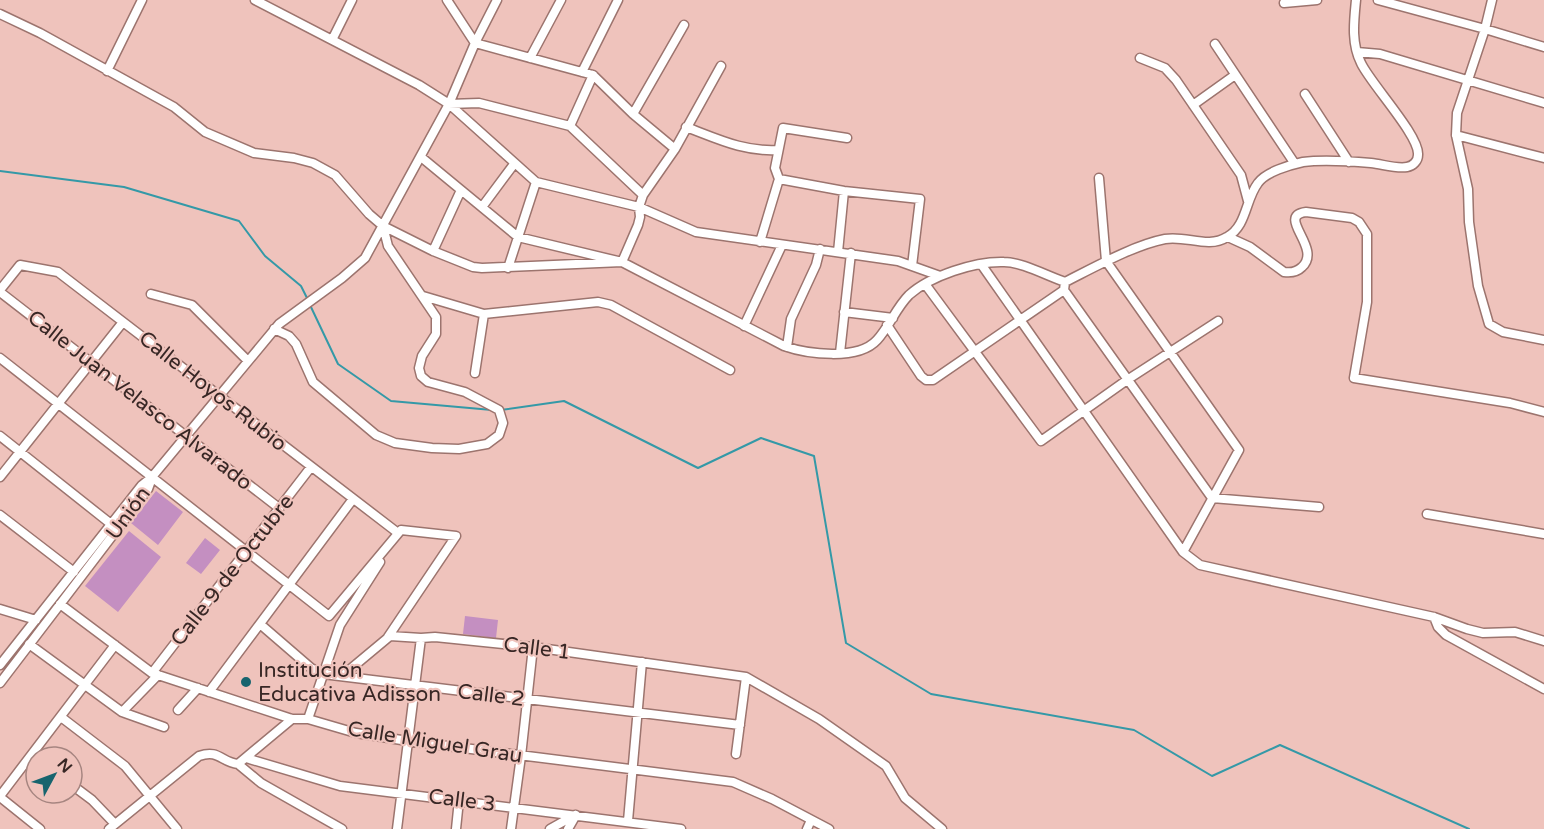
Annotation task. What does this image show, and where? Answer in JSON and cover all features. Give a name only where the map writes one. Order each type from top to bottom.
[{"type":"street","points":[[107,71],[142,0]]},
{"type":"street","points":[[255,0],[419,85],[449,104],[536,182],[639,207],[696,232],[898,261],[940,276]]},
{"type":"street","points":[[332,40],[352,0]]},
{"type":"street","points":[[447,0],[475,43],[593,75],[633,114],[675,149]]},
{"type":"street","points":[[152,477],[274,329],[365,258],[449,104],[475,43],[497,0]]},
{"type":"street","points":[[530,58],[561,0]]},
{"type":"street","points":[[582,72],[618,0]]},
{"type":"street","points":[[1284,3],[1317,0]]},
{"type":"street","points":[[888,326],[921,376],[926,380],[933,380],[1020,321],[1064,286],[1106,261],[1164,239],[1179,237],[1217,242],[1228,237],[1237,229],[1256,184],[1262,178],[1295,164],[1315,160],[1407,167],[1416,162],[1419,153],[1416,144],[1360,62],[1354,39],[1356,0]]},
{"type":"street","points":[[1378,0],[1544,47]]},
{"type":"street","points":[[1492,0],[1485,29],[1457,113],[1456,135],[1468,189],[1469,222],[1478,285],[1489,324],[1503,332],[1544,340]]},
{"type":"street","points":[[0,14],[40,33],[174,107],[205,132],[254,153],[313,163],[335,175],[369,214],[383,226],[433,251],[473,267],[508,268],[622,262]]},
{"type":"street","points":[[633,114],[684,25]]},
{"type":"street","points":[[1215,44],[1295,164]]},
{"type":"street","points":[[1357,52],[1380,54],[1544,103]]},
{"type":"street","points":[[1140,58],[1165,68],[1176,80],[1241,175],[1248,204]]},
{"type":"street","points":[[622,262],[638,225],[639,207],[643,195],[675,149],[721,66]]},
{"type":"street","points":[[570,126],[593,75]]},
{"type":"street","points":[[1193,105],[1235,75]]},
{"type":"street","points":[[1305,94],[1349,162]]},
{"type":"street","points":[[449,104],[478,103],[570,126],[643,195]]},
{"type":"street","points":[[686,127],[743,148],[759,151],[778,150]]},
{"type":"street","points":[[760,242],[779,179],[775,168],[783,128],[847,138]]},
{"type":"street","points":[[1456,135],[1544,158]]},
{"type":"street","points":[[421,157],[518,237],[622,262],[744,326],[787,347],[803,352],[840,353],[865,349],[876,341],[908,296],[925,284],[940,276],[981,264],[1004,262],[1016,264],[1064,286],[1127,380],[1212,498],[1319,507]]},
{"type":"street","points":[[482,207],[514,164]]},
{"type":"street","points":[[1099,178],[1106,261],[1239,450],[1183,552]]},
{"type":"street","points":[[779,179],[844,191],[920,199],[912,266]]},
{"type":"street","points":[[508,268],[536,182]]},
{"type":"street","points":[[433,251],[461,190]]},
{"type":"street","points":[[838,252],[844,191]]},
{"type":"street","points":[[1228,237],[1250,247],[1284,272],[1290,273],[1302,268],[1308,257],[1306,245],[1295,225],[1295,218],[1300,213],[1352,218],[1359,222],[1367,234],[1367,302],[1354,378],[1510,403],[1544,412]]},
{"type":"street","points":[[274,329],[289,336],[296,344],[313,382],[376,435],[395,443],[459,449],[487,444],[499,435],[503,423],[499,410],[465,392],[428,382],[421,376],[419,368],[422,356],[436,334],[436,317],[388,246],[383,226]]},
{"type":"street","points":[[744,326],[782,245]]},
{"type":"street","points":[[787,347],[791,319],[816,265],[819,249]]},
{"type":"street","points":[[840,353],[851,253]]},
{"type":"street","points":[[981,264],[1183,552],[1200,564],[1434,617],[1483,633],[1515,632],[1544,641]]},
{"type":"street","name":"Calle Hoyos Rubio","points":[[0,291],[20,265],[58,272],[398,533]]},
{"type":"street","points":[[925,284],[1041,441],[1127,380],[1218,321]]},
{"type":"street","name":"Calle Juan Velasco Alvarado","points":[[0,291],[279,508]]},
{"type":"street","points":[[151,294],[192,305],[248,361]]},
{"type":"street","points":[[422,296],[484,314],[598,302],[611,305],[730,369]]},
{"type":"street","points":[[844,312],[893,318]]},
{"type":"street","points":[[476,373],[484,314]]},
{"type":"street","points":[[0,477],[123,322]]},
{"type":"street","points":[[0,358],[329,616],[401,530],[456,536],[388,637],[342,676]]},
{"type":"street","points":[[0,436],[111,524]]},
{"type":"street","name":"Calle 9 de Octubre","points":[[122,712],[155,674],[311,467]]},
{"type":"street","name":"Unión","points":[[1,662],[142,485],[152,477]]},
{"type":"street","name":"Unión","points":[[0,683],[148,489],[152,477]]},
{"type":"street","points":[[209,692],[353,500]]},
{"type":"street","points":[[1427,514],[1544,534]]},
{"type":"street","points":[[0,515],[74,572]]},
{"type":"street","points":[[308,719],[340,625],[398,533]]},
{"type":"street","name":"Calle Miguel Grau","points":[[60,604],[155,674],[292,719],[308,719],[356,733],[408,741],[733,782],[829,829]]},
{"type":"street","points":[[0,609],[36,620]]},
{"type":"street","points":[[1434,617],[1438,627],[1446,635],[1544,689]]},
{"type":"street","points":[[401,618],[400,625],[408,637]]},
{"type":"street","name":"Calle 2","points":[[260,624],[311,668],[323,674],[740,725]]},
{"type":"street","name":"Calle 1","points":[[388,637],[435,637],[533,647],[746,677]]},
{"type":"street","points":[[397,829],[421,638]]},
{"type":"street","points":[[29,644],[122,712],[164,727]]},
{"type":"street","points":[[42,745],[115,645]]},
{"type":"street","points":[[511,829],[533,647]]},
{"type":"street","points":[[628,821],[642,662]]},
{"type":"street","points":[[736,754],[746,677],[819,719],[886,766],[904,798],[942,829]]},
{"type":"street","points":[[178,710],[198,688]]},
{"type":"street","points":[[61,717],[125,766],[177,829]]},
{"type":"street","points":[[238,764],[292,719]]},
{"type":"street","points":[[84,794],[92,800],[112,827],[199,756],[208,753],[217,754],[238,764],[261,783],[342,829]]},
{"type":"street","name":"Calle 3","points":[[246,758],[340,786],[681,829]]},
{"type":"street","points":[[24,768],[0,796],[40,829]]},
{"type":"street","points":[[456,829],[459,800]]},
{"type":"street","points":[[550,829],[576,814]]},
{"type":"street","points":[[568,829],[576,814]]},
{"type":"street","points":[[807,829],[811,820]]},
{"type":"shaded area","points":[[156,491],[183,512],[158,545],[131,523]]},
{"type":"shaded area","points":[[129,531],[161,557],[118,612],[85,586]]},
{"type":"shaded area","points":[[205,538],[220,550],[201,574],[186,563]]},
{"type":"shaded area","points":[[465,616],[498,620],[496,638],[463,634]]},
{"type":"waterway","points":[[0,171],[124,187],[239,221],[265,256],[301,286],[308,300]]},
{"type":"waterway","points":[[310,305],[338,364],[391,401],[492,410]]},
{"type":"waterway","points":[[501,410],[564,401],[698,468],[761,438],[814,456],[846,643],[931,694],[1134,730],[1212,776],[1280,745],[1469,829]]},
{"type":"place","name":"Institución Educativa Adisson","points":[[246,682]]}]
